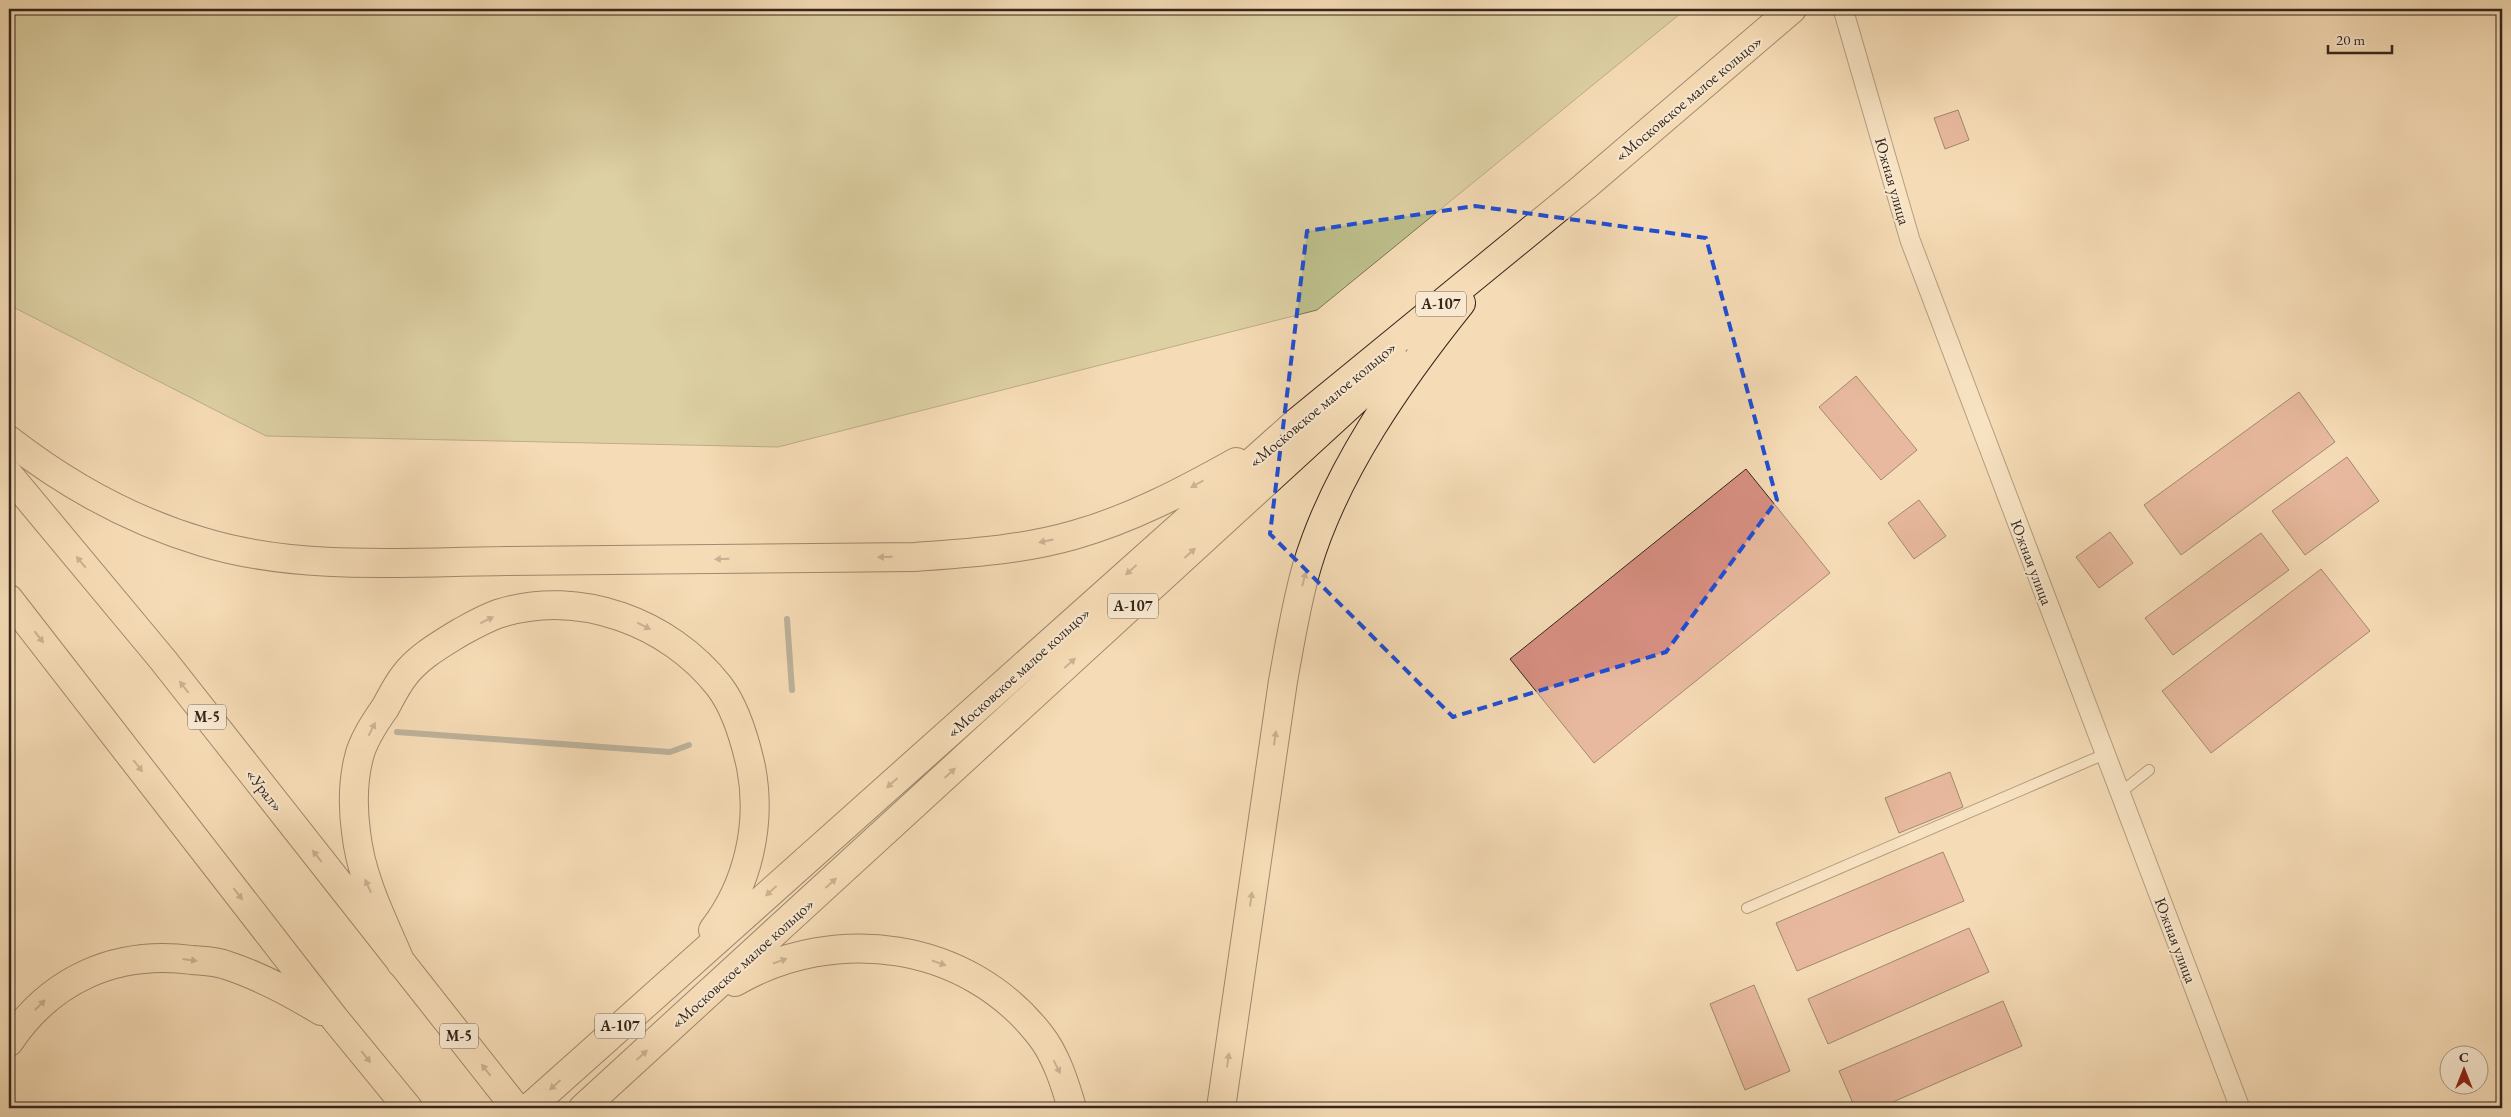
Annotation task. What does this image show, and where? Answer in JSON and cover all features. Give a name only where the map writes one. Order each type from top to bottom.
[{"type":"highway","name":"«Московское малое кольцо»","points":[[529,1108],[1298,422],[1584,187],[1792,9]]},
{"type":"highway","name":"«Московское малое кольцо»","points":[[583,1108],[1307,446],[1584,187]]},
{"type":"highway","points":[[1221,1108],[1283,681],[1295,614],[1307,566],[1325,515],[1350,466],[1390,401],[1435,336],[1464,299]]},
{"type":"highway","points":[[9,440],[37,462],[107,504],[166,530],[205,543],[262,554],[368,563],[915,556],[975,553],[1028,546],[1083,532],[1175,496],[1241,459],[1298,422]]},
{"type":"highway","name":"«Урал»","points":[[9,475],[163,660],[516,1108]]},
{"type":"highway","points":[[9,599],[335,1019],[408,1108]]},
{"type":"highway","points":[[402,963],[363,875],[356,830],[355,786],[359,756],[374,725],[405,675],[432,650],[465,630],[501,613],[539,606],[578,606],[614,614],[642,624],[673,642],[695,661],[719,686],[736,717],[749,756],[753,778],[755,817],[750,850],[742,882],[728,912],[707,939],[658,992]]},
{"type":"highway","points":[[678,1022],[730,984],[753,971],[781,960],[813,951],[847,947],[912,954],[966,972],[1010,1001],[1041,1036],[1065,1083],[1072,1108]]},
{"type":"highway","points":[[9,1042],[21,1025],[52,993],[82,976],[124,961],[172,957],[224,964],[280,985],[335,1019]]},
{"type":"street","name":"Южная улица","points":[[1843,9],[1910,240],[2240,1108]]},
{"type":"lane","points":[[1747,908],[2105,754]]},
{"type":"lane","points":[[2120,793],[2149,770]]},
{"type":"highlighted area","points":[[1475,206],[1706,238],[1777,500],[1666,652],[1453,717],[1270,534],[1307,231]]},
{"type":"green space","points":[[9,9],[1686,9],[1317,310],[778,447],[266,436],[9,305]]},
{"type":"building","points":[[1958,110],[1969,140],[1945,149],[1934,118]]},
{"type":"building","points":[[1856,376],[1917,450],[1881,480],[1819,407]]},
{"type":"building","points":[[2299,392],[2335,442],[2181,555],[2144,505]]},
{"type":"building","points":[[2347,457],[2379,501],[2305,555],[2272,511]]},
{"type":"building","points":[[1746,469],[1830,573],[1594,763],[1510,659]]},
{"type":"building","points":[[1919,500],[1946,536],[1914,559],[1888,523]]},
{"type":"building","points":[[2110,532],[2133,563],[2099,588],[2076,557]]},
{"type":"building","points":[[2261,533],[2289,570],[2173,655],[2145,618]]},
{"type":"building","points":[[2321,569],[2370,631],[2211,753],[2162,691]]},
{"type":"building","points":[[1950,772],[1963,807],[1899,833],[1885,798]]},
{"type":"building","points":[[1943,852],[1964,901],[1797,971],[1776,923]]},
{"type":"building","points":[[1969,928],[1989,972],[1828,1044],[1808,999]]},
{"type":"building","points":[[1754,985],[1790,1071],[1745,1090],[1710,1004]]},
{"type":"building","points":[[2003,1001],[2022,1046],[1879,1108],[1855,1108],[1839,1071]]},
{"type":"waterway","points":[[787,619],[792,690]]},
{"type":"waterway","points":[[397,732],[670,752],[689,745]]}]
